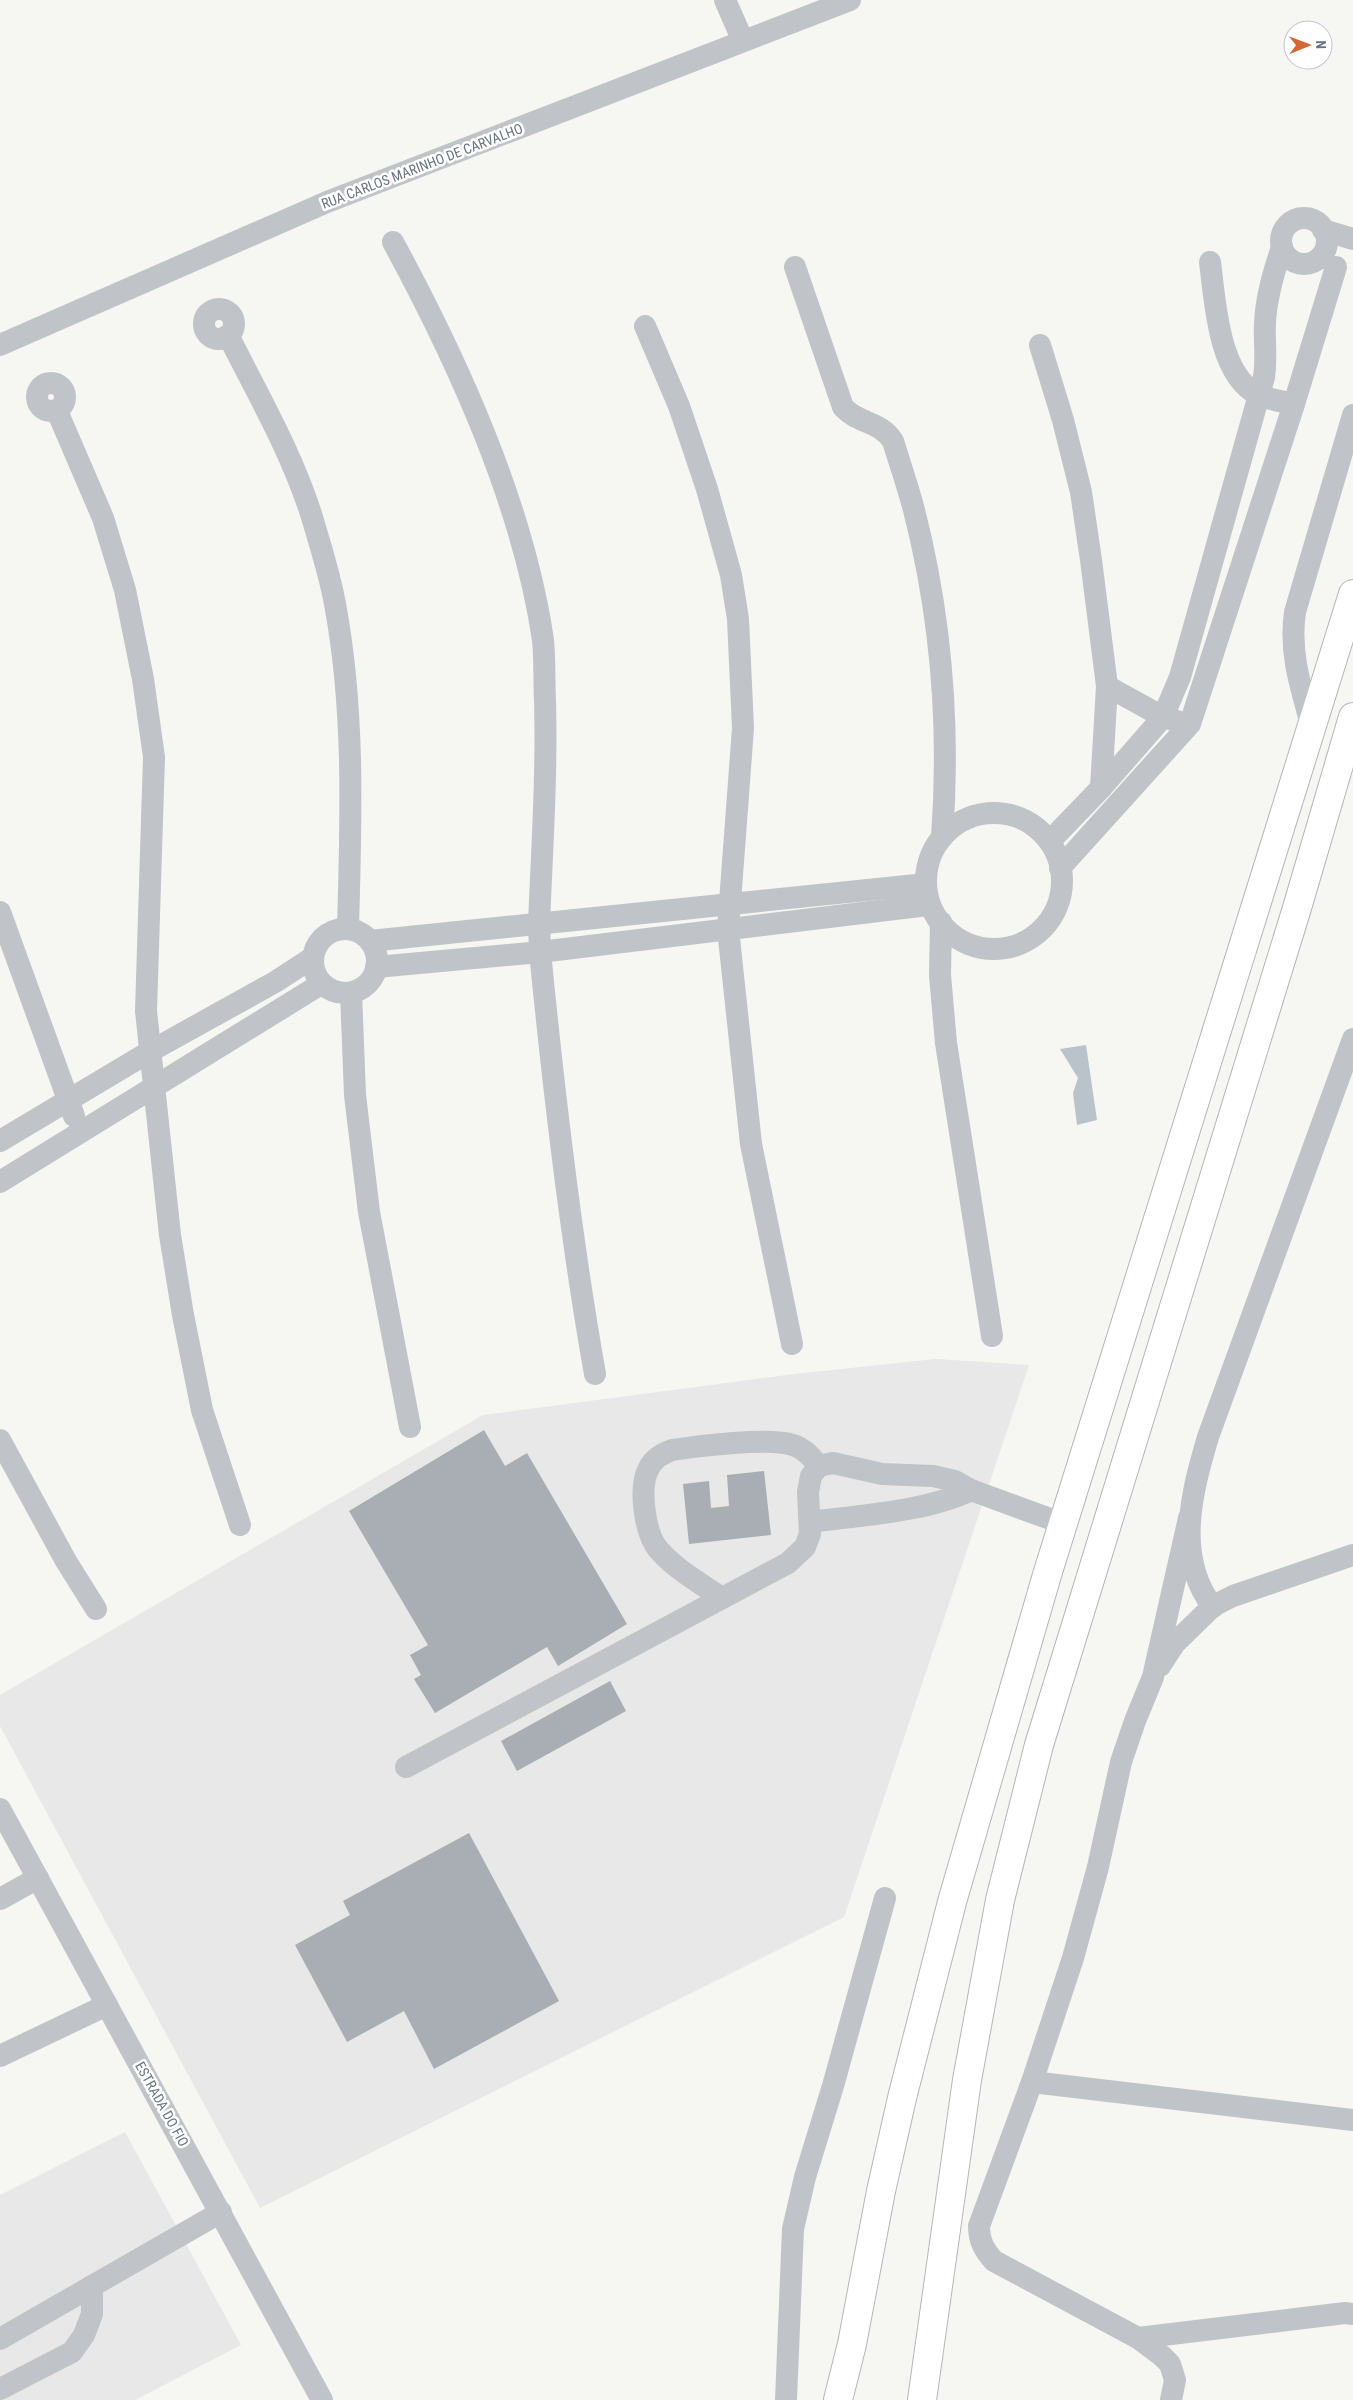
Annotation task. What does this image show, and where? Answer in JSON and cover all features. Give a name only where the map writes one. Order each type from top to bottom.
[{"type":"highway","points":[[838,2400],[852,2344],[896,2126],[952,1902],[1064,1524],[1353,594]]},
{"type":"highway","points":[[922,2400],[943,2236],[967,2080],[1000,1900],[1039,1745],[1294,917],[1353,717]]},
{"type":"street","points":[[726,0],[743,41]]},
{"type":"street","name":"RUA CARLOS MARINHO DE CARVALHO","points":[[0,345],[327,202],[850,0]]},
{"type":"street","points":[[1050,841],[1163,717],[1180,677],[1259,396],[1267,361],[1265,313],[1273,275],[1282,247],[1283,232],[1286,227],[1303,218],[1315,221],[1323,230],[1327,242],[1324,253],[1336,266]]},
{"type":"street","points":[[1323,230],[1353,239]]},
{"type":"street","points":[[394,242],[430,310],[497,465],[528,564],[543,642],[546,751],[539,924],[540,952],[561,1156],[576,1268],[595,1374]]},
{"type":"street","points":[[1282,247],[1286,256],[1296,263],[1336,266]]},
{"type":"street","points":[[1210,262],[1220,328],[1230,366],[1244,383],[1259,396],[1294,404]]},
{"type":"street","points":[[1060,868],[1190,724],[1294,404],[1336,266]]},
{"type":"street","points":[[795,267],[843,407],[850,414],[878,425],[887,431],[893,441],[914,510],[936,624],[942,682],[944,741],[942,837]]},
{"type":"street","points":[[645,326],[678,406],[707,489],[731,575],[738,619],[742,728],[728,929],[751,1144],[792,1344]]},
{"type":"street","points":[[228,336],[289,455],[312,516],[335,604],[347,690],[351,796],[348,928]]},
{"type":"street","points":[[1040,345],[1063,420],[1081,492],[1107,686],[1100,788]]},
{"type":"street","points":[[57,411],[103,518],[125,590],[143,679],[154,757],[153,834],[146,951],[146,1011],[149,1052],[170,1235],[183,1315],[202,1410],[240,1525]]},
{"type":"street","points":[[1312,727],[1293,655],[1293,626],[1295,612],[1353,415]]},
{"type":"street","points":[[1107,686],[1163,717],[1190,724]]},
{"type":"street","points":[[932,904],[947,930],[966,943],[988,949],[1010,948],[1030,939],[1047,924],[1058,904],[1062,883],[1060,868],[1050,841],[1033,824],[1012,814],[989,812],[966,818],[949,829],[936,845],[928,864],[932,904],[940,975],[946,1043],[992,1336]]},
{"type":"street","points":[[370,940],[731,905],[932,904]]},
{"type":"street","points":[[376,967],[540,952],[932,904]]},
{"type":"street","points":[[0,912],[80,1131]]},
{"type":"street","points":[[348,928],[361,932],[370,940],[376,950],[376,967],[371,981],[362,989],[351,993],[340,993],[330,990],[321,984],[314,972],[312,958],[316,945],[324,935],[336,929],[348,928]]},
{"type":"street","points":[[0,1141],[149,1052],[275,982],[312,958]]},
{"type":"street","points":[[0,1182],[321,984]]},
{"type":"street","points":[[351,993],[355,1095],[369,1212],[410,1427]]},
{"type":"street","points":[[1212,1606],[1197,1582],[1192,1561],[1190,1518],[1192,1496],[1208,1437],[1353,1039]]},
{"type":"street","points":[[0,1440],[66,1561],[96,1609]]},
{"type":"street","points":[[722,1598],[672,1564],[657,1548],[648,1528],[644,1509],[644,1487],[648,1469],[658,1456],[672,1450],[772,1442],[792,1444],[807,1452],[819,1466]]},
{"type":"street","points":[[406,1767],[788,1563],[805,1547],[810,1534],[811,1522],[808,1492],[811,1476],[819,1466],[833,1463],[882,1474],[933,1476],[955,1481],[971,1490],[1064,1524]]},
{"type":"street","points":[[811,1522],[933,1504],[955,1498],[971,1490]]},
{"type":"street","points":[[1172,2400],[1175,2380],[1170,2364],[1162,2356],[1138,2338],[994,2261],[983,2248],[980,2241],[980,2226],[1032,2082],[1073,1958],[1098,1867],[1121,1762],[1153,1677],[1190,1518]]},
{"type":"street","points":[[1153,1677],[1175,1643],[1212,1606],[1233,1596],[1353,1555]]},
{"type":"street","name":"ESTRADA DO FIO","points":[[0,1809],[322,2400]]},
{"type":"street","points":[[0,1899],[38,1878]]},
{"type":"street","points":[[786,2400],[793,2229],[805,2177],[833,2086],[885,1898]]},
{"type":"street","points":[[0,2056],[107,2005]]},
{"type":"street","points":[[1032,2082],[1353,2120]]},
{"type":"street","points":[[0,2339],[220,2212]]},
{"type":"street","points":[[943,2236],[980,2241]]},
{"type":"street","points":[[0,2389],[72,2352],[84,2335],[92,2314],[92,2286]]},
{"type":"street","points":[[1138,2338],[1345,2313],[1353,2314]]},
{"type":"shaded area","points":[[1086,1045],[1097,1120],[1077,1125],[1073,1093],[1078,1078],[1060,1049]]},
{"type":"shaded area","points":[[936,1359],[1029,1365],[844,1917],[260,2208],[0,1726],[0,1695],[483,1415],[794,1374]]},
{"type":"shaded area","points":[[125,2132],[241,2345],[135,2400],[0,2400],[0,2195]]},
{"type":"building","points":[[484,1430],[505,1466],[527,1453],[627,1624],[558,1666],[547,1647],[435,1713],[414,1679],[421,1675],[410,1655],[428,1645],[349,1511]]},
{"type":"building","points":[[764,1471],[771,1535],[689,1544],[683,1484],[709,1481],[711,1508],[729,1506],[727,1475]]},
{"type":"building","points":[[610,1681],[626,1711],[517,1771],[501,1741]]},
{"type":"building","points":[[469,1833],[559,2001],[434,2069],[404,2011],[347,2042],[295,1945],[350,1915],[343,1901]]}]
